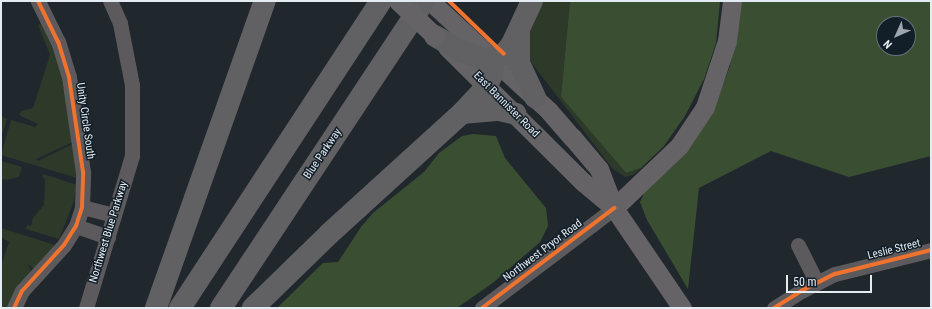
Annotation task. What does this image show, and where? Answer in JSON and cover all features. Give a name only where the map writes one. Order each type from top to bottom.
[{"type":"highway","points":[[156,308],[265,1]]},
{"type":"highway","points":[[180,308],[381,1]]},
{"type":"highway","name":"Blue Parkway","points":[[221,308],[424,1]]},
{"type":"highway","points":[[435,36],[463,52],[488,60],[504,54],[519,33],[532,1]]},
{"type":"highway","points":[[519,33],[519,62],[535,98]]},
{"type":"highway","points":[[253,308],[329,234],[462,113],[487,86],[492,74],[493,58]]},
{"type":"highway","points":[[462,113],[499,110],[516,114]]},
{"type":"main road","name":"East Bannister Road","points":[[398,1],[516,114],[584,182],[614,208]]},
{"type":"main road","name":"East Bannister Road","points":[[430,1],[535,98],[599,169],[614,208],[682,308]]},
{"type":"main road","name":"Northwest Pryor Road","points":[[614,208],[679,146],[705,107],[728,41],[732,1]]},
{"type":"street","name":"Unity Circle South","points":[[14,308],[22,291],[64,245],[76,226],[82,207],[83,172],[69,76],[58,42],[38,1]]},
{"type":"street","name":"Northwest Blue Parkway","points":[[86,308],[132,156],[132,85],[120,23],[110,1]]},
{"type":"street","points":[[82,207],[114,215]]},
{"type":"street","name":"Northwest Pryor Road","points":[[482,308],[614,208]]},
{"type":"street","points":[[76,226],[108,237]]},
{"type":"street","points":[[798,245],[817,283]]},
{"type":"street","name":"Leslie Street","points":[[774,308],[835,274],[931,250]]},
{"type":"green space","points":[[540,1],[570,1],[561,97],[626,173],[641,168],[633,175],[625,177],[612,168],[531,62],[526,52],[526,34]]},
{"type":"green space","points":[[570,1],[720,1],[716,43],[704,79],[685,116],[664,146],[641,168],[626,173],[561,97]]},
{"type":"green space","points":[[739,1],[931,1],[931,156],[849,177],[771,151],[699,188],[688,289],[647,220],[640,202],[644,193],[688,148],[716,103],[730,66],[739,19]]},
{"type":"green space","points":[[41,23],[59,62],[73,142],[36,159],[38,161],[73,144],[77,178],[1,155],[11,120],[35,127],[38,124],[19,115],[21,111],[33,108],[50,55],[38,25]]},
{"type":"green space","points":[[1,116],[7,119],[3,132],[1,132]]},
{"type":"green space","points":[[473,134],[496,136],[505,158],[546,208],[548,226],[540,242],[494,282],[457,308],[277,308],[323,263],[338,262],[361,227],[373,213],[424,172],[439,153],[462,136]]},
{"type":"green space","points":[[1,161],[22,167],[19,177],[7,180],[1,179]]},
{"type":"green space","points":[[43,174],[77,185],[74,201],[59,239],[26,229],[27,225],[31,226],[33,218],[44,205],[45,179],[42,177]]},
{"type":"green space","points":[[1,228],[55,245],[33,269],[27,263],[32,273],[8,308],[1,308],[1,266],[9,242],[1,237]]},
{"type":"cycle path","points":[[14,308],[22,291],[64,245],[76,226],[82,207],[83,172],[69,77],[58,42],[38,1]]},
{"type":"cycle path","points":[[449,1],[504,54]]},
{"type":"cycle path","points":[[482,308],[614,208]]},
{"type":"cycle path","points":[[774,308],[803,290],[835,274],[931,250]]}]
